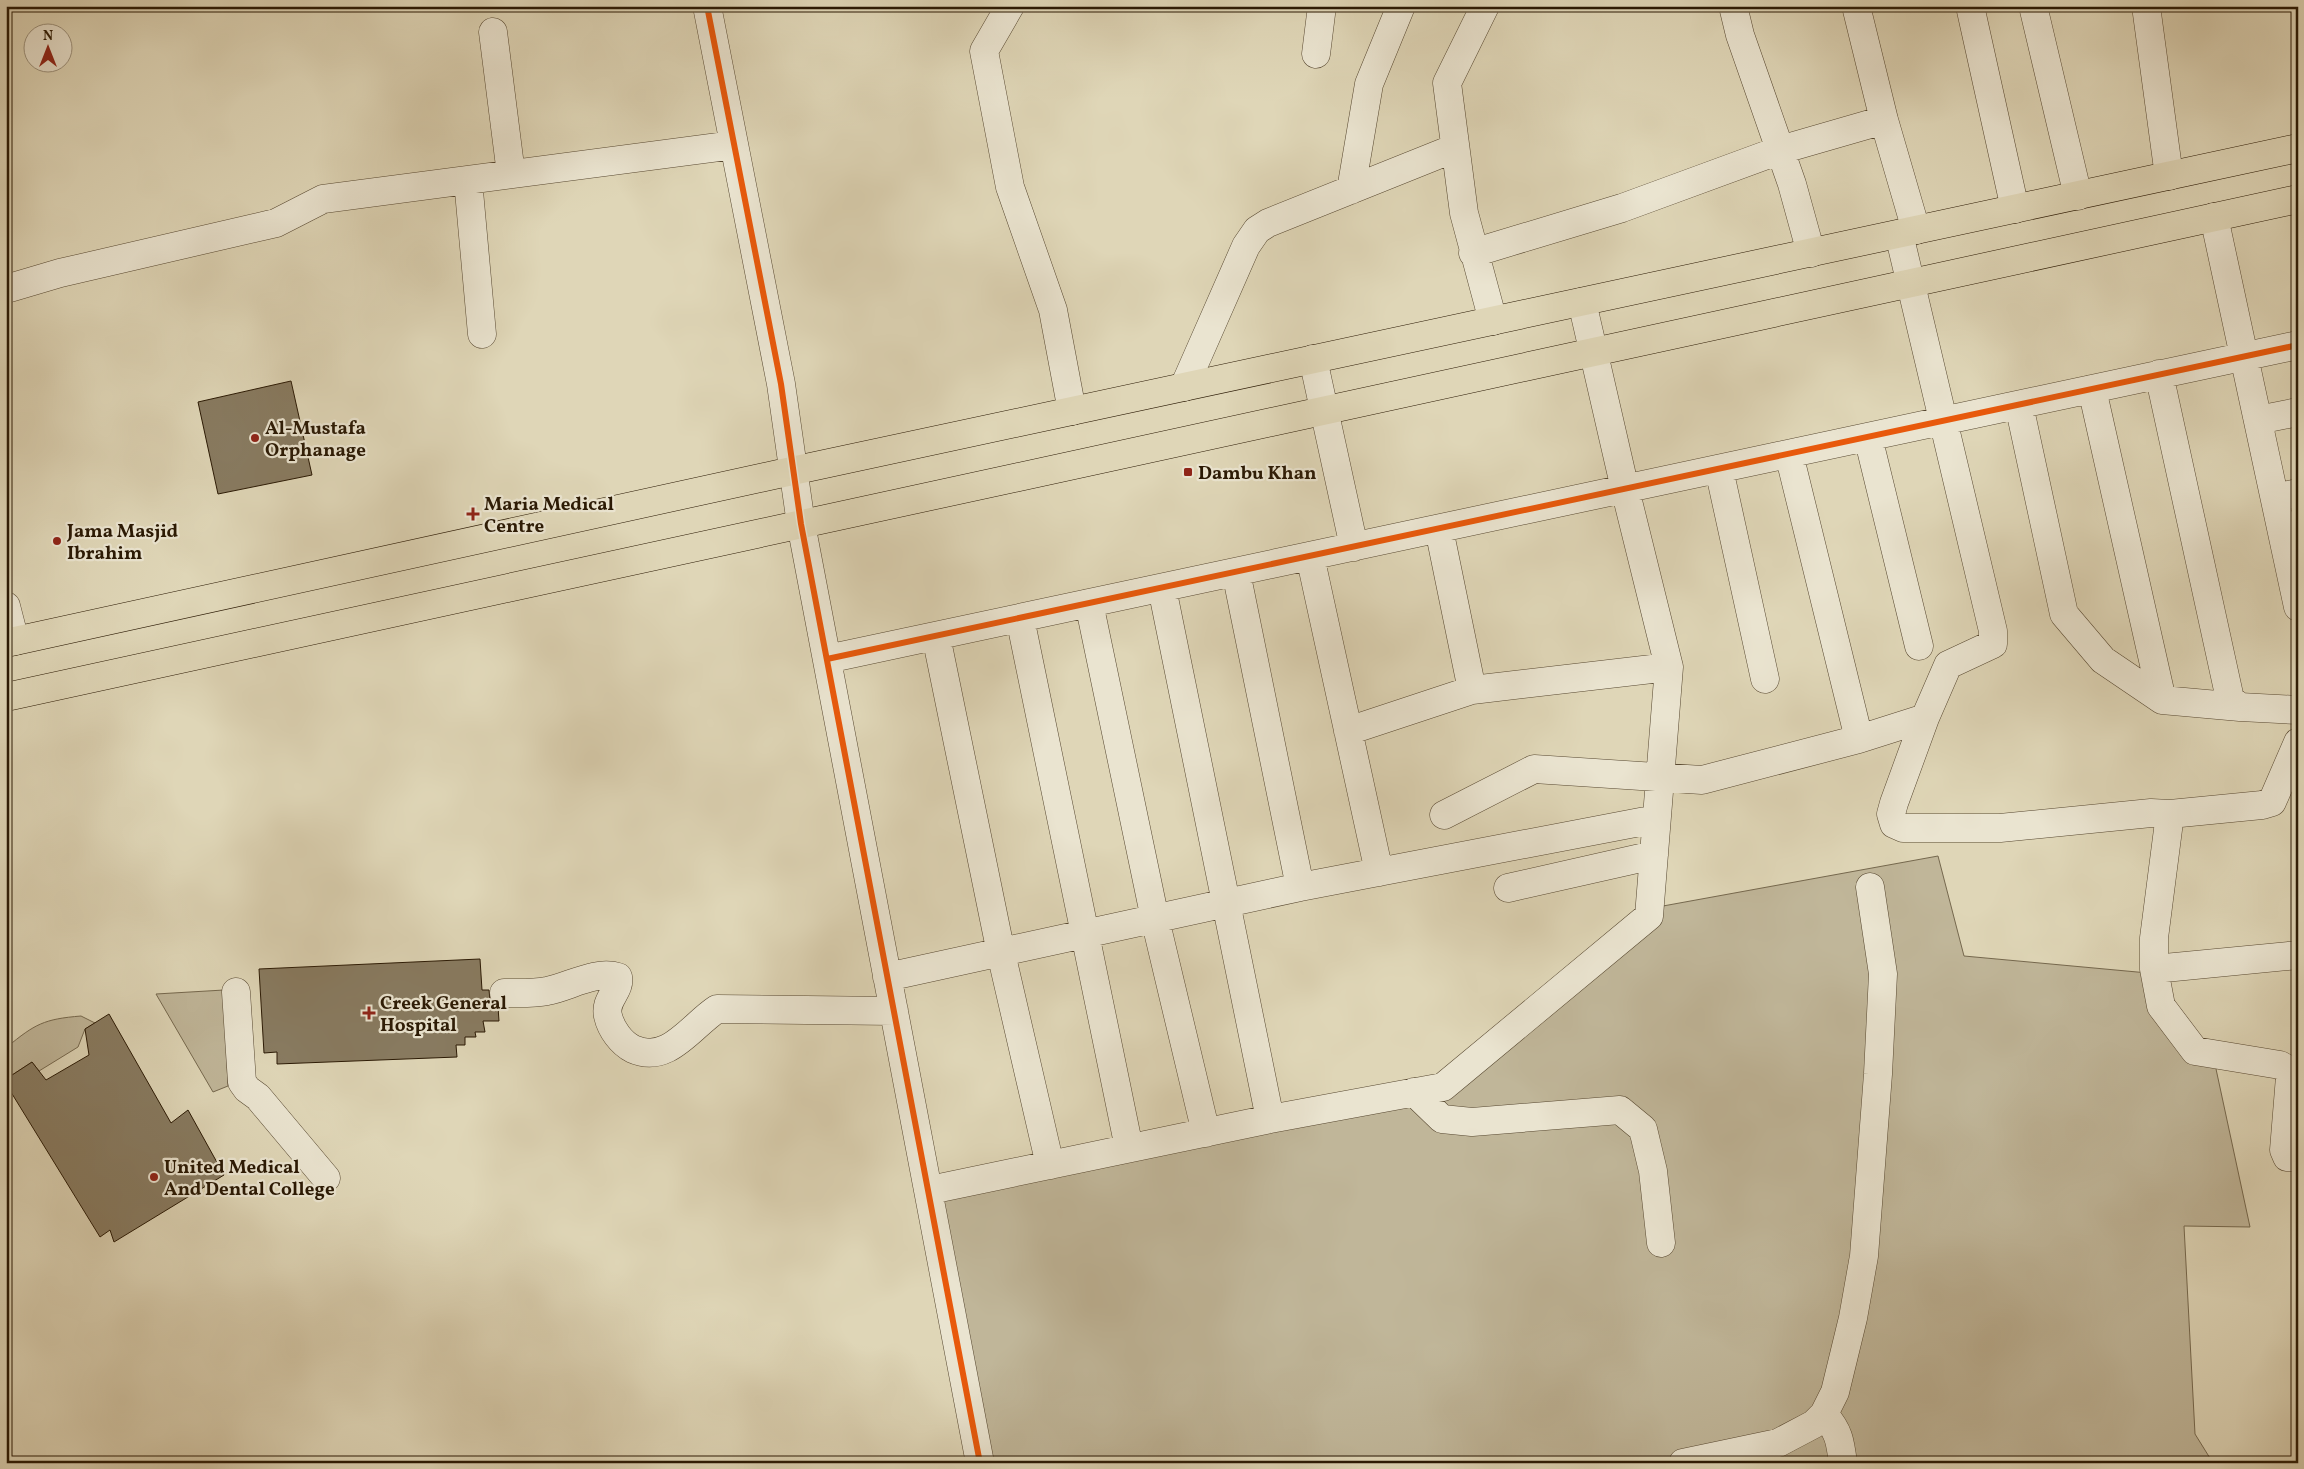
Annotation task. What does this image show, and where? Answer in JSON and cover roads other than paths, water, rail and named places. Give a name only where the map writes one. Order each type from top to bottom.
[{"type":"main road","points":[[11,642],[792,471],[2298,148]]},
{"type":"main road","points":[[6,696],[2298,198]]},
{"type":"street","points":[[707,6],[781,384],[801,524],[887,977],[930,1190],[980,1463]]},
{"type":"street","points":[[1010,6],[984,50],[1010,187],[1053,310],[1072,411]]},
{"type":"street","points":[[1316,54],[1322,6]]},
{"type":"street","points":[[1351,190],[1369,84],[1401,6]]},
{"type":"street","points":[[1485,6],[1447,83],[1464,213],[1473,253],[1493,321]]},
{"type":"street","points":[[1733,6],[1740,35],[1792,184],[1810,253]]},
{"type":"street","points":[[1856,6],[1884,120],[1908,232],[1909,283],[1993,631],[1993,644],[1948,665],[1925,718],[1894,803],[1891,814],[1894,824],[1903,828],[2000,828],[2151,813],[2170,814],[2262,805],[2272,802],[2298,742]]},
{"type":"street","points":[[1970,6],[2016,209]]},
{"type":"street","points":[[2033,6],[2078,196]]},
{"type":"street","points":[[2146,6],[2169,176]]},
{"type":"street","points":[[493,32],[510,174]]},
{"type":"street","points":[[1473,253],[1622,208],[1780,150],[1884,120]]},
{"type":"street","points":[[6,289],[60,273],[276,223],[322,199],[734,146]]},
{"type":"street","points":[[1184,387],[1246,246],[1257,230],[1268,223],[1455,148]]},
{"type":"street","points":[[468,180],[482,334]]},
{"type":"street","points":[[2214,217],[2258,420],[2286,496],[2298,607]]},
{"type":"street","points":[[930,1190],[1270,1119],[1443,1087],[1649,916],[1669,667],[1625,489],[1582,302]]},
{"type":"street","points":[[828,659],[2298,345]]},
{"type":"street","points":[[1313,359],[1354,547]]},
{"type":"street","points":[[2159,374],[2230,699],[2240,707]]},
{"type":"street","points":[[2092,389],[2162,700]]},
{"type":"street","points":[[2019,405],[2064,614],[2103,660],[2162,700],[2298,710]]},
{"type":"street","points":[[2258,420],[2298,412]]},
{"type":"street","points":[[1868,437],[1919,646]]},
{"type":"street","points":[[1789,454],[1859,739]]},
{"type":"street","points":[[1718,469],[1765,679]]},
{"type":"street","points":[[1439,529],[1472,690]]},
{"type":"street","points":[[1310,556],[1379,872]]},
{"type":"street","points":[[1236,572],[1300,887]]},
{"type":"street","points":[[1162,588],[1270,1119]]},
{"type":"street","points":[[1089,604],[1155,920],[1206,1133]]},
{"type":"street","points":[[6,606],[11,642]]},
{"type":"street","points":[[1020,618],[1129,1148]]},
{"type":"street","points":[[936,636],[1002,953],[1050,1165]]},
{"type":"street","points":[[1348,731],[1472,690],[1669,667]]},
{"type":"street","points":[[1444,815],[1534,769],[1702,780],[1859,739],[1925,718]]},
{"type":"street","points":[[2170,814],[2154,938],[2154,969],[2161,1006],[2195,1051],[2280,1065],[2287,1069],[2290,1077],[2292,1116],[2284,1150],[2287,1157],[2298,1158]]},
{"type":"street","points":[[887,977],[1300,887],[1656,819]]},
{"type":"street","points":[[1508,888],[1654,855]]},
{"type":"street","points":[[1683,1463],[1778,1443],[1814,1424],[1824,1414],[1835,1392],[1853,1318],[1864,1256],[1883,974],[1870,887]]},
{"type":"street","points":[[2154,969],[2298,955]]},
{"type":"street","points":[[504,993],[546,992],[570,983],[610,975],[618,977],[619,981],[608,1001],[608,1017],[612,1028],[627,1046],[641,1052],[662,1051],[696,1029],[702,1019],[717,1009],[894,1011]]},
{"type":"street","points":[[236,992],[242,1082],[247,1089],[258,1097],[326,1178]]},
{"type":"street","points":[[1414,1092],[1442,1119],[1472,1122],[1620,1110],[1642,1129],[1654,1171],[1661,1243]]},
{"type":"street","points":[[1824,1414],[1836,1428],[1840,1439],[1843,1463]]},
{"type":"place","name":"Al-Mustafa Orphanage","points":[[255,438]]},
{"type":"place","name":"Dambu Khan","points":[[1188,472]]},
{"type":"place","name":"Maria Medical Centre","points":[[473,514]]},
{"type":"place","name":"Jama Masjid Ibrahim","points":[[57,541]]},
{"type":"place","name":"Creek General Hospital","points":[[369,1013]]},
{"type":"place","name":"United Medical And Dental College","points":[[154,1177]]}]
